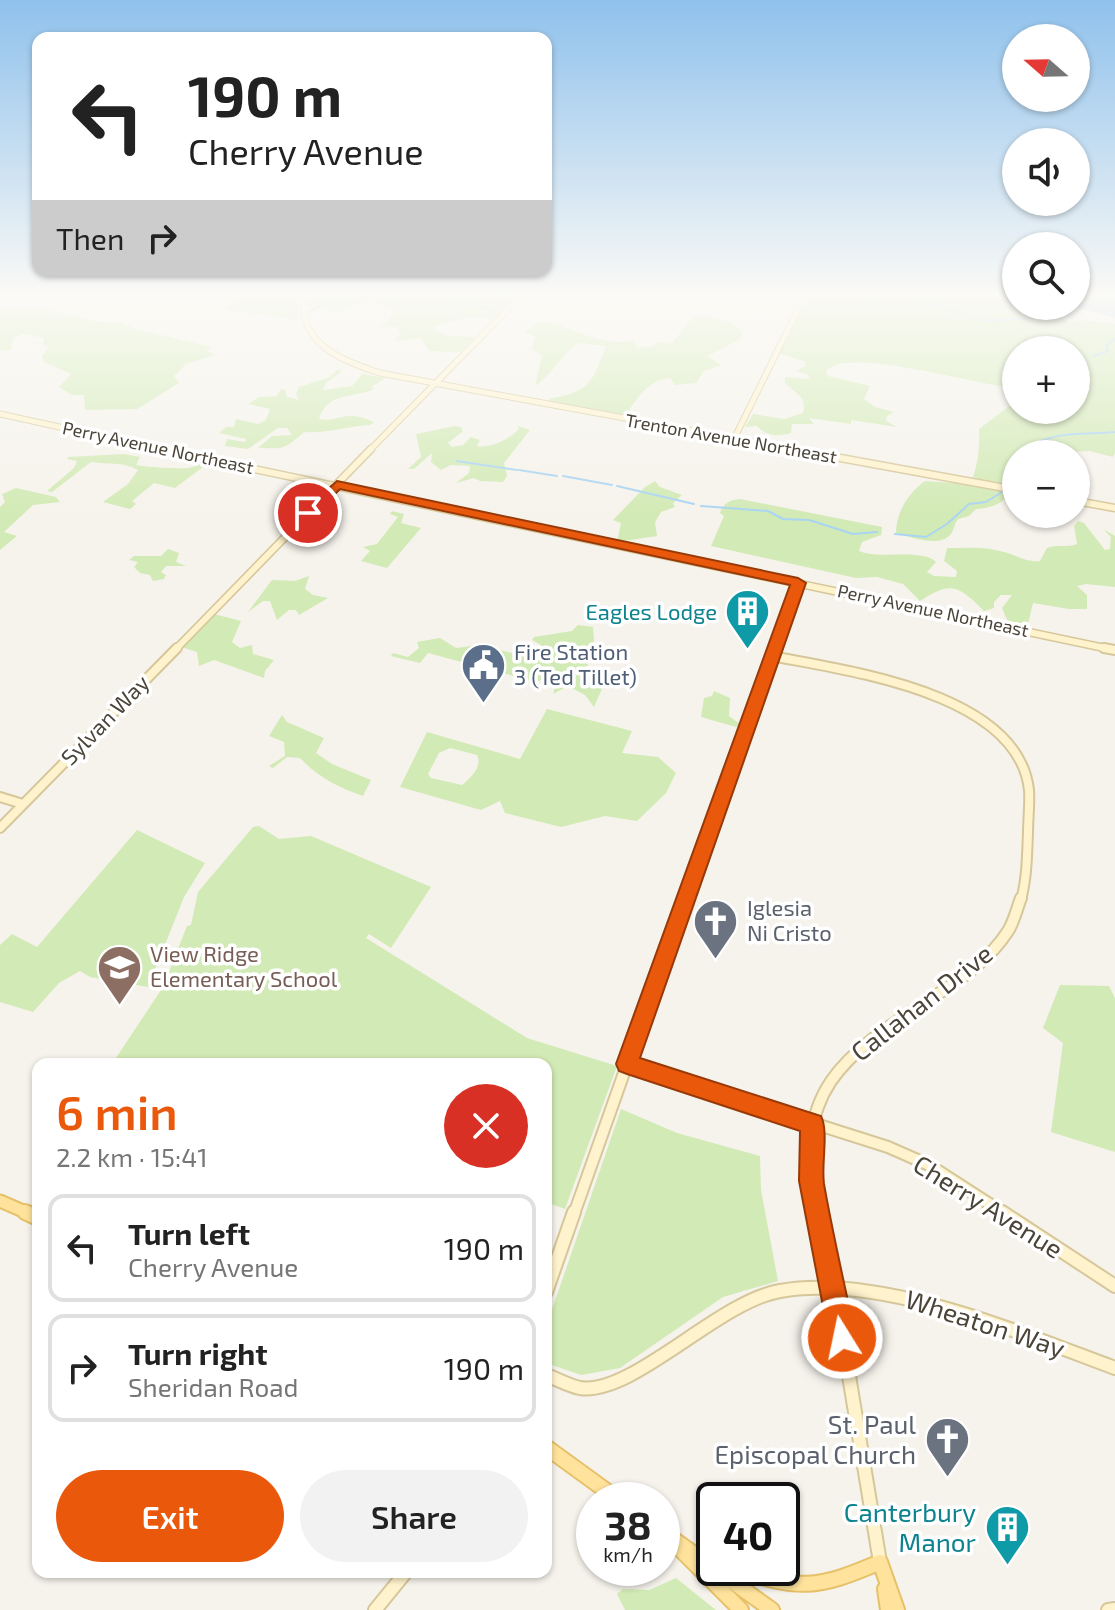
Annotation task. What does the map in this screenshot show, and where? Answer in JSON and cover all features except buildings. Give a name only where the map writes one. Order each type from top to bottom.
[{"type":"main road","name":"Trenton Avenue Northeast","points":[[365,368],[391,377],[1002,487]]},
{"type":"main road","name":"Sylvan Way","points":[[0,828],[450,368]]},
{"type":"main road","points":[[734,439],[769,368]]},
{"type":"main road","name":"Perry Avenue Northeast","points":[[0,414],[86,435],[1115,650]]},
{"type":"main road","points":[[1090,504],[1115,508]]},
{"type":"main road","points":[[552,1275],[798,583]]},
{"type":"main road","name":"Callahan Drive","points":[[772,656],[924,690],[958,705],[983,719],[1006,741],[1026,772],[1029,788],[1022,896],[999,943],[985,961],[963,978],[858,1048],[825,1090],[813,1124],[811,1178],[833,1286],[880,1562]]},
{"type":"main road","points":[[0,797],[23,804]]},
{"type":"main road","name":"Cherry Avenue","points":[[627,1064],[888,1147],[926,1163],[1115,1286]]},
{"type":"main road","points":[[0,1201],[32,1215]]},
{"type":"main road","name":"Wheaton Way","points":[[552,1377],[581,1388],[607,1385],[652,1362],[733,1308],[778,1291],[833,1286],[902,1297],[1115,1368]]},
{"type":"main road","points":[[552,1451],[594,1482]]},
{"type":"main road","points":[[680,1544],[772,1610]]},
{"type":"main road","points":[[680,1549],[741,1610]]},
{"type":"main road","points":[[689,1551],[696,1554]]},
{"type":"main road","points":[[798,1586],[830,1584],[880,1562]]},
{"type":"main road","points":[[880,1562],[888,1610]]},
{"type":"main road","points":[[880,1562],[897,1610]]},
{"type":"main road","points":[[375,1610],[401,1578]]},
{"type":"main road","points":[[1108,1610],[1115,1609]]},
{"type":"green space","points":[[58,368],[182,368],[174,376],[179,383],[137,409],[85,410],[84,395],[72,395],[59,387],[71,374]]},
{"type":"green space","points":[[539,368],[553,368],[546,377],[535,386]]},
{"type":"green space","points":[[712,368],[704,371],[696,383],[675,385],[670,378],[655,382],[624,417],[549,403],[549,399],[581,389],[597,369]]},
{"type":"green space","points":[[801,368],[831,368],[826,371],[828,376],[870,386],[864,399],[875,407],[894,412],[887,416],[886,421],[897,427],[809,418],[814,424],[792,424],[791,433],[781,435],[768,434],[757,426],[745,427],[753,414],[784,419],[803,413],[802,399],[785,383],[785,377],[810,379],[807,374],[796,371]]},
{"type":"green space","points":[[910,368],[1002,368],[1002,386]]},
{"type":"green space","points":[[1090,368],[1115,368],[1113,457],[1090,451],[1090,440],[1002,440],[1002,502],[976,509],[969,516],[958,519],[951,534],[938,541],[896,533],[904,504],[925,481],[970,484],[978,457],[979,429],[1002,412],[1002,424],[1090,424]]},
{"type":"green space","points":[[337,370],[342,371],[326,383],[323,390],[352,386],[362,374],[386,378],[371,387],[374,389],[328,404],[319,419],[356,416],[374,422],[370,425],[304,432],[284,447],[258,448],[272,436],[292,435],[287,428],[278,428],[248,449],[225,446],[227,439],[245,442],[246,439],[219,433],[226,427],[234,427],[236,419],[258,424],[266,420],[270,409],[248,404],[259,397],[277,396],[281,389],[285,390],[287,397],[299,400],[296,394],[299,387],[330,377]]},
{"type":"green space","points":[[455,426],[463,431],[448,443],[452,447],[463,445],[471,437],[480,440],[477,446],[493,445],[515,433],[519,429],[517,426],[530,430],[504,463],[507,476],[503,482],[474,478],[456,483],[469,473],[470,466],[451,465],[441,470],[431,462],[432,453],[414,469],[408,469],[421,457],[416,434]]},
{"type":"green space","points":[[124,454],[140,457],[136,465],[141,466],[183,468],[207,464],[175,488],[154,483],[132,501],[136,504],[130,509],[103,502],[128,484],[138,470],[127,465],[91,462],[52,492],[47,491],[74,468],[77,461],[68,457]]},
{"type":"green space","points":[[655,481],[660,487],[682,495],[673,503],[675,507],[661,512],[655,522],[657,536],[617,542],[621,523],[613,520],[645,487]]},
{"type":"green space","points":[[16,488],[56,497],[60,502],[33,505],[4,532],[17,536],[0,550],[0,507],[5,502],[2,494]]},
{"type":"green space","points":[[740,499],[882,527],[881,535],[862,542],[859,551],[929,558],[936,562],[927,572],[934,576],[956,577],[957,571],[944,561],[947,548],[990,549],[1040,561],[1047,548],[1077,544],[1074,528],[1088,528],[1105,550],[1110,549],[1111,537],[1103,529],[1115,536],[1115,587],[1077,586],[1087,595],[1087,609],[1033,603],[1028,624],[1008,622],[1002,608],[1012,595],[1001,595],[994,602],[994,608],[984,611],[954,589],[939,590],[920,601],[903,584],[877,577],[856,578],[711,546],[724,516],[720,513],[730,501]]},
{"type":"green space","points":[[392,511],[404,514],[401,523],[421,528],[387,568],[361,561],[370,551],[363,547],[377,544],[398,517],[390,514]]},
{"type":"green space","points":[[168,549],[179,553],[176,562],[186,566],[166,566],[161,572],[166,575],[164,579],[153,581],[150,575],[140,573],[134,567],[138,562],[129,560],[134,556],[161,556]]},
{"type":"green space","points":[[309,576],[305,589],[313,595],[328,598],[299,615],[296,610],[289,610],[277,620],[270,601],[263,601],[248,612],[272,580],[295,581]]},
{"type":"green space","points":[[210,613],[241,621],[232,642],[240,648],[252,645],[253,654],[274,660],[265,671],[264,678],[214,660],[199,666],[197,652],[178,646]]},
{"type":"green space","points":[[578,625],[593,627],[594,640],[586,672],[604,684],[594,707],[585,695],[568,686],[553,694],[556,683],[541,680],[530,685],[529,680],[428,653],[420,663],[391,656],[393,653],[408,657],[419,648],[417,642],[440,638],[456,648],[479,645],[529,657],[543,653],[541,645],[532,640],[534,637],[572,631]]},
{"type":"green space","points":[[714,691],[730,698],[729,716],[740,724],[736,727],[701,717],[704,698],[712,696]]},
{"type":"green space","points":[[547,709],[632,731],[622,753],[658,757],[676,773],[666,793],[637,821],[605,816],[561,827],[505,813],[500,801],[481,810],[400,787],[427,732],[520,759]],"holes":[[[450,748],[477,755],[477,767],[462,785],[431,778],[428,774],[439,753]]]},
{"type":"green space","points":[[282,715],[287,722],[324,738],[316,753],[332,764],[371,780],[363,796],[329,781],[300,758],[287,757],[273,768],[269,766],[285,756],[284,742],[269,736]]},
{"type":"green space","points":[[259,826],[279,839],[311,836],[431,887],[391,948],[369,934],[366,938],[527,1038],[617,1066],[565,1209],[552,1204],[552,1058],[116,1058],[163,987],[187,926],[191,925],[198,892],[253,827]]},
{"type":"green space","points":[[137,830],[205,863],[184,897],[148,987],[90,977],[80,971],[59,983],[33,1012],[0,1002],[0,945],[12,934],[37,947]]},
{"type":"green space","points":[[1060,985],[1109,986],[1115,998],[1115,1152],[1051,1132],[1063,1043],[1043,1028]]},
{"type":"green space","points":[[621,1109],[677,1133],[760,1156],[761,1190],[778,1281],[723,1297],[620,1368],[581,1375],[552,1365],[552,1310]]},
{"type":"green space","points":[[680,1581],[716,1610],[625,1610],[617,1594],[623,1589],[649,1590],[658,1586],[680,1586]]},
{"type":"waterway","points":[[1043,440],[1070,434],[1115,432]]},
{"type":"waterway","points":[[457,461],[517,470]]},
{"type":"waterway","points":[[519,470],[557,476]]},
{"type":"waterway","points":[[563,476],[612,485]]},
{"type":"waterway","points":[[617,486],[694,504]]},
{"type":"waterway","points":[[895,534],[926,537],[947,524],[969,504],[986,502],[1002,492]]},
{"type":"waterway","points":[[701,506],[768,511],[783,519],[809,520],[853,534],[877,532]]},
{"type":"place","name":"Eagles Lodge","points":[[748,651]]},
{"type":"place","name":"Fire Station 3 (Ted Tillet)","points":[[483,704]]},
{"type":"place","name":"Iglesia Ni Cristo","points":[[716,960]]},
{"type":"place","name":"View Ridge Elementary School","points":[[119,1006]]},
{"type":"place","name":"St. Paul Episcopal Church","points":[[947,1479]]},
{"type":"place","name":"Canterbury Manor","points":[[1007,1567]]},
{"type":"route","points":[[308,513],[337,485],[798,583],[627,1064],[813,1124],[811,1181],[842,1338]]}]
